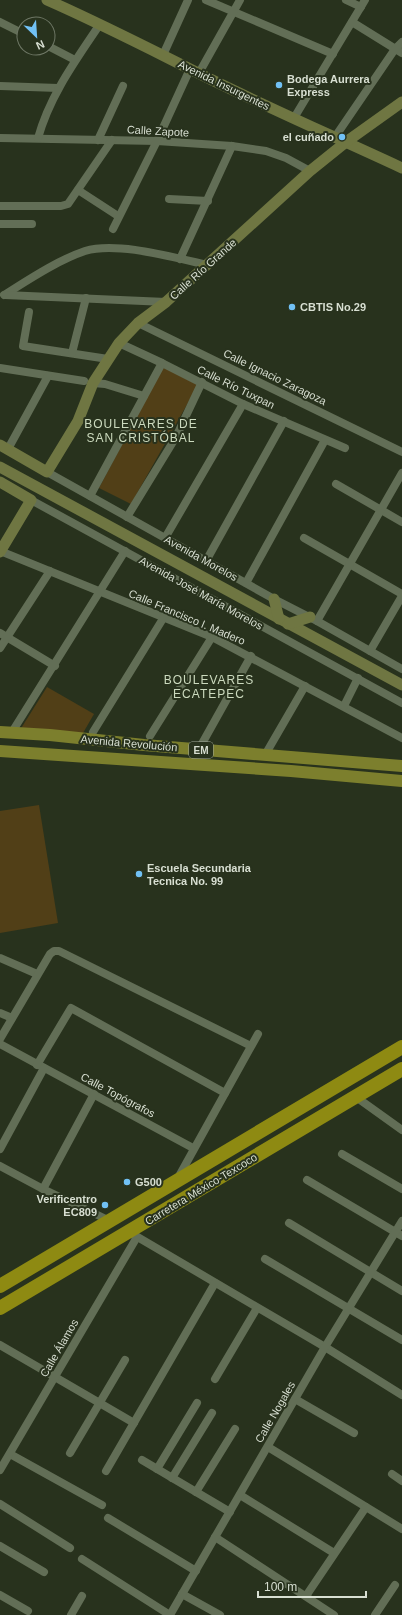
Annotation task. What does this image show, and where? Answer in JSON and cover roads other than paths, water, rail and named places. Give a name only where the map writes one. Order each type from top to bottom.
[{"type":"highway","name":"Carretera México-Texcoco","points":[[0,1286],[108,1220],[402,1047]]},
{"type":"highway","name":"Carretera México-Texcoco","points":[[0,1308],[133,1235],[402,1069]]},
{"type":"main road","name":"Avenida Insurgentes","points":[[47,0],[402,168]]},
{"type":"main road","name":"Calle Río Grande","points":[[47,472],[78,421],[89,382],[119,343],[138,323],[166,302],[208,265],[310,171],[346,142],[402,102]]},
{"type":"main road","name":"Avenida Morelos","points":[[4,447],[47,472]]},
{"type":"main road","name":"Avenida José María Morelos","points":[[0,467],[402,685]]},
{"type":"main road","name":"Avenida José María Morelos","points":[[0,480],[31,500]]},
{"type":"main road","points":[[0,480],[37,488]]},
{"type":"main road","points":[[0,551],[31,500]]},
{"type":"main road","points":[[274,599],[284,621],[313,619]]},
{"type":"main road","name":"Avenida Revolución","points":[[0,732],[402,766]]},
{"type":"main road","name":"Avenida Revolución","points":[[0,751],[402,781]]},
{"type":"street","points":[[163,54],[188,0]]},
{"type":"street","points":[[206,0],[333,54]]},
{"type":"street","points":[[113,229],[118,216],[195,71],[234,13],[240,0]]},
{"type":"street","points":[[294,118],[363,3],[346,0]]},
{"type":"street","points":[[0,22],[16,30]]},
{"type":"street","points":[[352,22],[399,51]]},
{"type":"street","points":[[38,138],[44,119],[58,88],[100,24]]},
{"type":"street","points":[[335,137],[399,51],[402,42]]},
{"type":"street","points":[[56,50],[75,60]]},
{"type":"street","points":[[0,86],[58,88]]},
{"type":"street","points":[[98,140],[123,86]]},
{"type":"street","name":"Calle Zapote","points":[[0,138],[157,141],[232,146],[286,158],[310,171]]},
{"type":"street","points":[[0,206],[61,206],[68,204],[112,140]]},
{"type":"street","points":[[180,259],[232,146]]},
{"type":"street","points":[[78,190],[118,216]]},
{"type":"street","points":[[169,199],[208,201]]},
{"type":"street","points":[[0,224],[32,224]]},
{"type":"street","points":[[2,295],[39,274],[85,251],[99,248],[117,248],[157,254],[208,265]]},
{"type":"street","points":[[2,295],[166,302]]},
{"type":"street","points":[[72,353],[86,298]]},
{"type":"street","points":[[30,312],[23,346],[108,359]]},
{"type":"street","name":"Calle Ignacio Zaragoza","points":[[138,323],[402,452]]},
{"type":"street","name":"Calle Río Tuxpan","points":[[119,343],[202,382],[242,404],[345,448]]},
{"type":"street","points":[[90,496],[162,363]]},
{"type":"street","points":[[0,368],[104,384],[144,396]]},
{"type":"street","points":[[4,447],[48,376]]},
{"type":"street","points":[[127,517],[176,437],[202,382]]},
{"type":"street","points":[[165,538],[242,404]]},
{"type":"street","points":[[206,561],[284,421]]},
{"type":"street","points":[[246,583],[325,440]]},
{"type":"street","name":"Avenida Morelos","points":[[47,472],[402,669]]},
{"type":"street","points":[[313,619],[350,564],[402,474]]},
{"type":"street","points":[[336,484],[402,522]]},
{"type":"street","name":"Avenida José María Morelos","points":[[31,500],[402,703]]},
{"type":"street","points":[[304,538],[402,595],[370,651]]},
{"type":"street","name":"Calle Francisco I. Madero","points":[[0,551],[212,637],[251,656],[402,738]]},
{"type":"street","points":[[12,732],[55,666],[125,551]]},
{"type":"street","points":[[0,648],[3,635],[50,570]]},
{"type":"street","points":[[93,732],[164,617]]},
{"type":"street","points":[[3,635],[55,666]]},
{"type":"street","points":[[150,736],[212,637]]},
{"type":"street","points":[[199,749],[251,656]]},
{"type":"street","points":[[344,706],[358,678]]},
{"type":"street","points":[[265,755],[305,686]]},
{"type":"street","points":[[0,1039],[50,954],[54,951],[59,951],[251,1046]]},
{"type":"street","points":[[0,958],[37,974]]},
{"type":"street","points":[[0,1149],[71,1008],[225,1093]]},
{"type":"street","points":[[0,1013],[12,1018]]},
{"type":"street","points":[[176,1180],[258,1034]]},
{"type":"street","name":"Calle Topógrafos","points":[[0,1044],[40,1067],[94,1094],[193,1148]]},
{"type":"street","points":[[43,1189],[94,1094]]},
{"type":"street","points":[[356,1097],[402,1130]]},
{"type":"street","points":[[342,1154],[402,1189]]},
{"type":"street","points":[[0,1166],[43,1189],[108,1220]]},
{"type":"street","points":[[307,1180],[399,1234]]},
{"type":"street","name":"Calle Nogales","points":[[170,1615],[325,1347],[371,1273],[399,1234],[402,1221]]},
{"type":"street","points":[[289,1223],[402,1291]]},
{"type":"street","points":[[133,1235],[325,1347],[402,1395]]},
{"type":"street","name":"Calle Álamos","points":[[0,1469],[55,1377],[133,1235]]},
{"type":"street","points":[[265,1259],[402,1340]]},
{"type":"street","points":[[106,1471],[215,1283]]},
{"type":"street","points":[[215,1379],[257,1308]]},
{"type":"street","points":[[0,1345],[134,1423]]},
{"type":"street","points":[[70,1453],[125,1360]]},
{"type":"street","points":[[295,1399],[354,1433]]},
{"type":"street","points":[[157,1469],[197,1403]]},
{"type":"street","points":[[172,1478],[212,1413]]},
{"type":"street","points":[[196,1492],[235,1429]]},
{"type":"street","points":[[268,1447],[402,1529]]},
{"type":"street","points":[[10,1454],[102,1505]]},
{"type":"street","points":[[142,1460],[230,1512]]},
{"type":"street","points":[[392,1474],[402,1480]]},
{"type":"street","points":[[240,1495],[334,1553]]},
{"type":"street","points":[[0,1504],[70,1548]]},
{"type":"street","points":[[306,1596],[366,1507]]},
{"type":"street","points":[[108,1518],[196,1571]]},
{"type":"street","points":[[215,1537],[334,1615]]},
{"type":"street","points":[[0,1546],[44,1572]]},
{"type":"street","points":[[82,1559],[170,1615]]},
{"type":"street","points":[[375,1615],[395,1585]]},
{"type":"street","points":[[182,1594],[220,1615]]},
{"type":"street","points":[[0,1595],[28,1611]]},
{"type":"street","points":[[71,1615],[82,1596]]},
{"type":"place","name":"Bodega Aurrera Express","points":[[279,85]]},
{"type":"place","name":"el cuñado","points":[[342,137]]},
{"type":"place","name":"CBTIS No.29","points":[[292,307]]},
{"type":"place","name":"Escuela Secundaria Tecnica No. 99","points":[[139,874]]},
{"type":"place","name":"G500","points":[[127,1182]]},
{"type":"place","name":"Verificentro EC809","points":[[105,1205]]},
{"type":"district","name":"BOULEVARES DE SAN CRISTÓBAL","points":[[141,431]]},
{"type":"district","name":"BOULEVARES ECATEPEC","points":[[209,687]]}]
